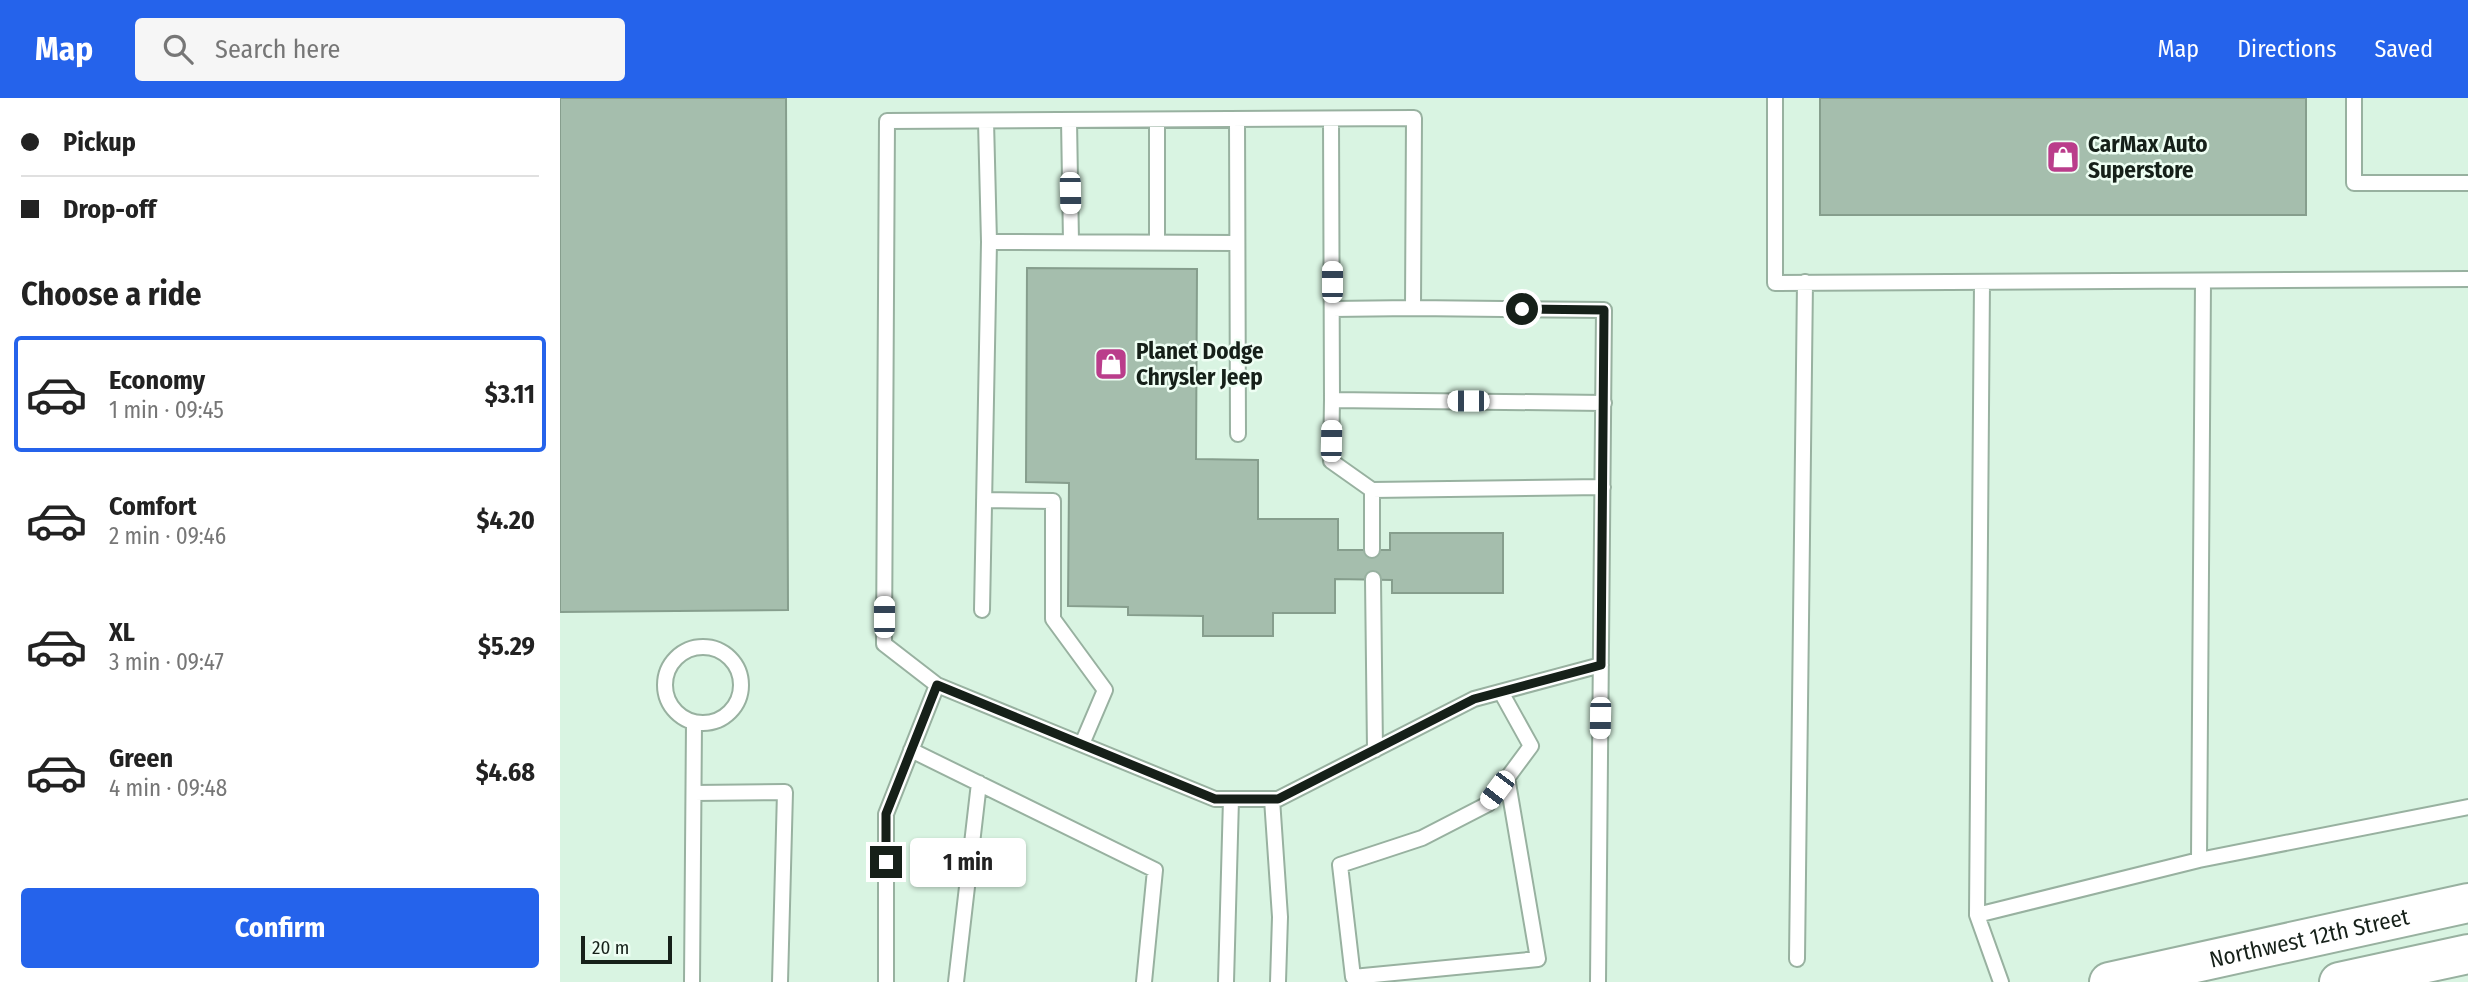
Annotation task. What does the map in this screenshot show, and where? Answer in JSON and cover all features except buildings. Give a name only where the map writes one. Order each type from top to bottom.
[{"type":"main road","name":"Northwest 12th Street","points":[[2109,982],[2468,903]]},
{"type":"main road","points":[[2339,982],[2468,954]]},
{"type":"lane","points":[[1774,98],[1774,283],[2468,279]]},
{"type":"lane","points":[[2354,98],[2354,183],[2468,183]]},
{"type":"lane","points":[[1331,118],[1331,461],[1372,490],[1603,487]]},
{"type":"lane","points":[[1413,308],[1414,118],[887,121],[884,644],[937,685],[1215,799],[1278,799],[1474,699],[1601,665]]},
{"type":"lane","points":[[1237,119],[1238,434]]},
{"type":"lane","points":[[1069,120],[1071,242]]},
{"type":"lane","points":[[1157,120],[1157,242]]},
{"type":"lane","points":[[982,610],[989,242],[986,121]]},
{"type":"lane","points":[[989,242],[1237,243]]},
{"type":"lane","points":[[2199,860],[2203,281]]},
{"type":"lane","points":[[1797,958],[1805,282]]},
{"type":"lane","points":[[1982,282],[1977,915],[2001,982]]},
{"type":"lane","points":[[1332,309],[1604,310],[1598,982]]},
{"type":"lane","points":[[1332,400],[1604,402]]},
{"type":"lane","points":[[1372,490],[1372,550]]},
{"type":"lane","points":[[984,500],[1052,501],[1052,619],[1105,690],[1082,744]]},
{"type":"lane","points":[[1373,579],[1375,750]]},
{"type":"lane","points":[[698,647],[712,648],[724,653],[739,674],[741,687],[738,700],[731,711],[720,720],[707,724],[694,723],[682,718],[666,697],[664,683],[667,670],[674,659],[685,651],[698,647]]},
{"type":"lane","points":[[886,982],[886,814],[937,685]]},
{"type":"lane","points":[[1501,692],[1531,746],[1507,777],[1488,804],[1422,838],[1340,865],[1353,977],[1538,958],[1507,777]]},
{"type":"lane","points":[[692,982],[694,723]]},
{"type":"lane","points":[[911,750],[1155,870],[1144,982]]},
{"type":"lane","points":[[956,982],[979,783]]},
{"type":"lane","points":[[694,793],[785,792],[780,982]]},
{"type":"lane","points":[[1226,982],[1231,799]]},
{"type":"lane","points":[[1272,799],[1280,917],[1278,982]]},
{"type":"lane","points":[[1977,915],[2199,860],[2468,807]]},
{"type":"place","name":"CarMax Auto Superstore","points":[[2063,157]]},
{"type":"place","name":"Planet Dodge Chrysler Jeep","points":[[1111,364]]},
{"type":"route","points":[[886,862],[886,814],[937,685],[1215,799],[1278,799],[1474,699],[1601,665],[1604,310],[1522,309]]}]
